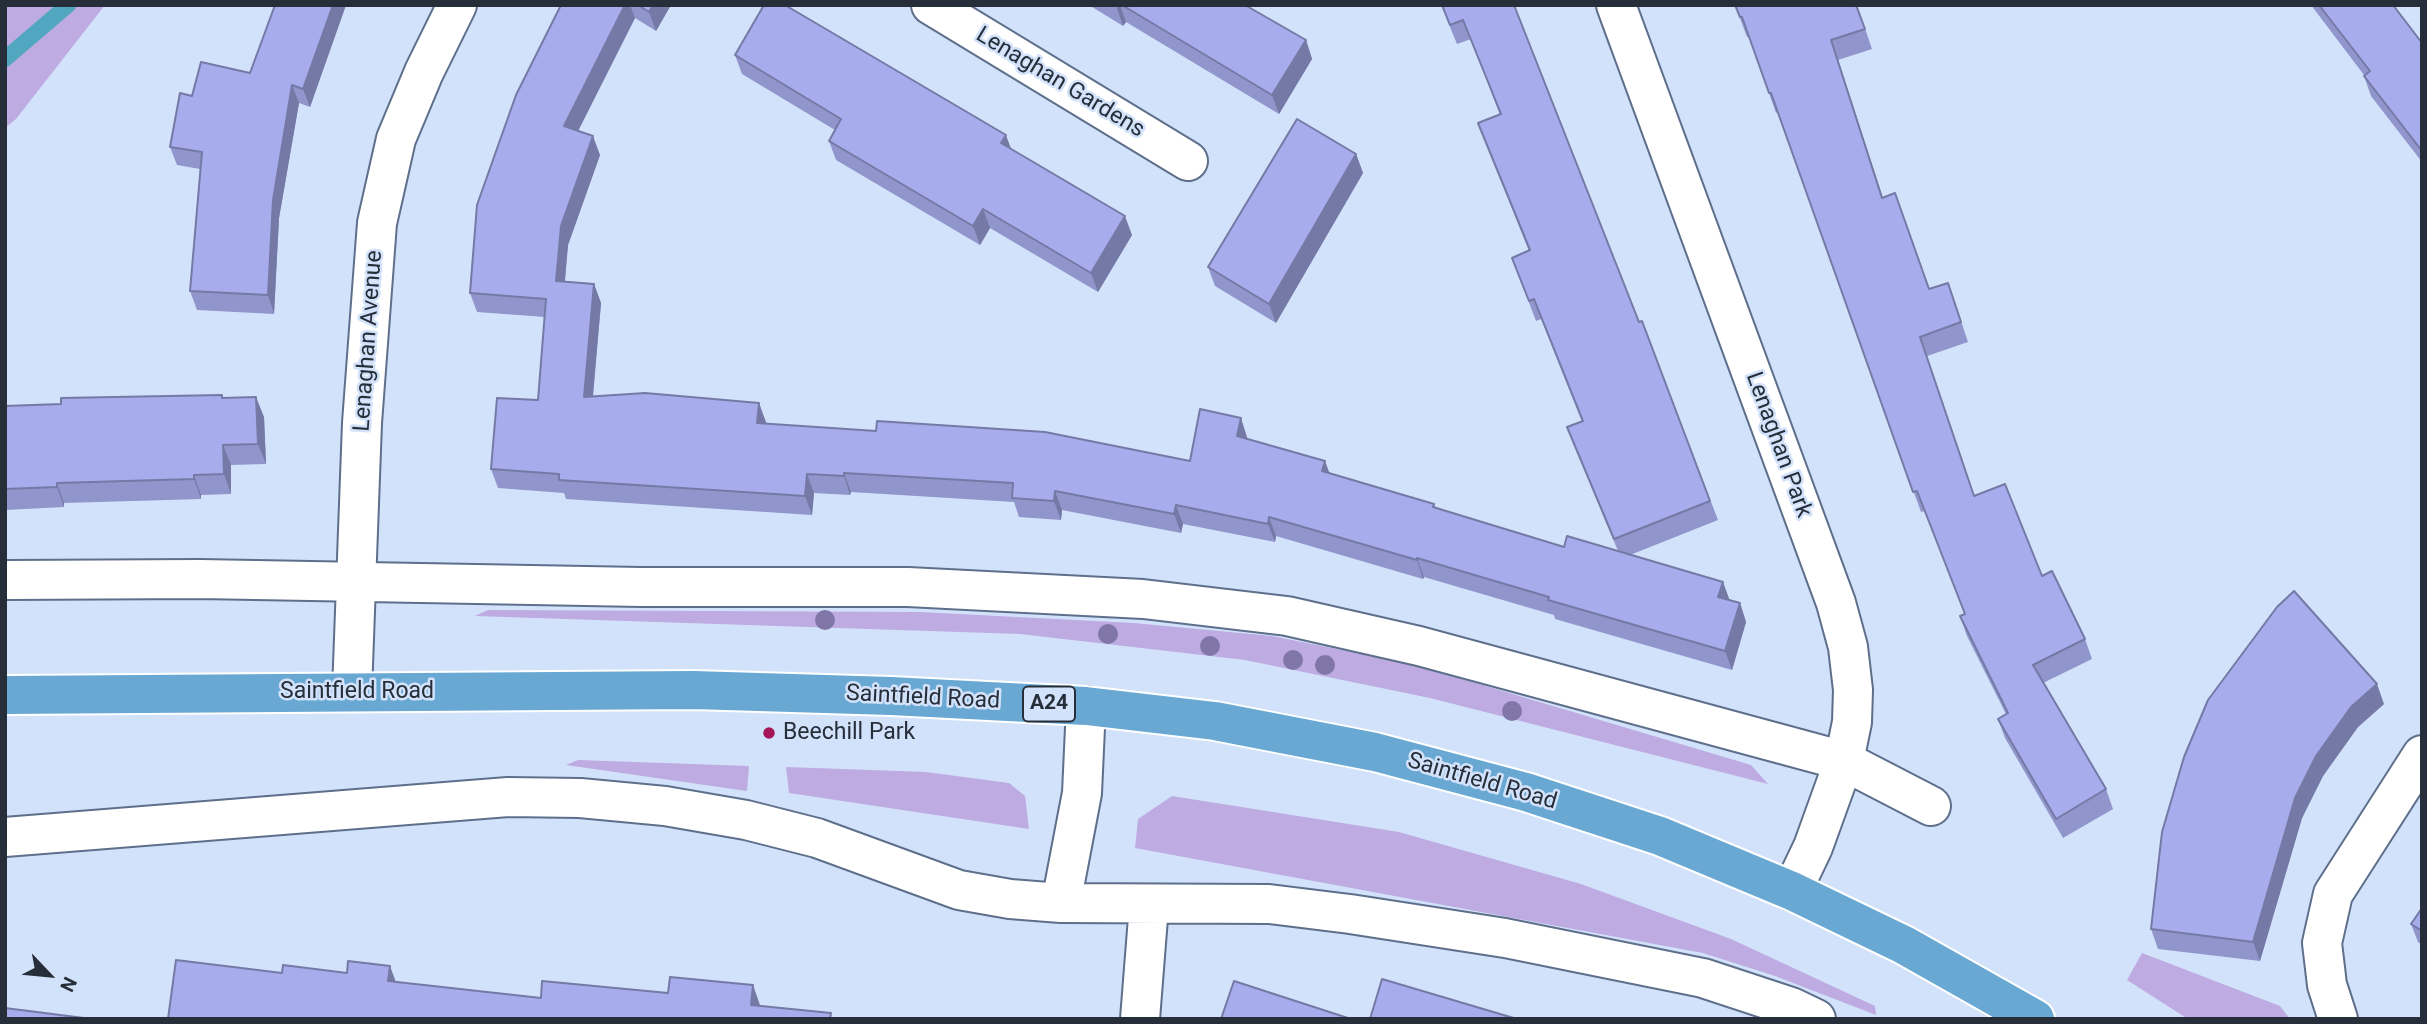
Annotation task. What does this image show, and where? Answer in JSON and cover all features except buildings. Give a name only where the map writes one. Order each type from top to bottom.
[{"type":"highway","name":"Saintfield Road","points":[[5,695],[693,690],[1086,706],[1215,721],[1374,751],[1526,792],[1660,836],[1792,891],[1904,945],[2035,1019]]},
{"type":"street","name":"Lenaghan Avenue","points":[[352,692],[362,423],[377,223],[396,139],[424,72],[457,5]]},
{"type":"street","name":"Lenaghan Gardens","points":[[931,5],[1188,161]]},
{"type":"street","name":"Lenaghan Park","points":[[1616,5],[1836,603],[1848,648],[1853,690],[1852,722],[1844,761],[1813,847],[1792,891]]},
{"type":"street","points":[[5,580],[908,587],[1143,599],[1287,616],[1419,646],[1844,761],[1931,806]]},
{"type":"street","points":[[1061,903],[1082,793],[1086,706]]},
{"type":"street","points":[[2338,1019],[2327,985],[2322,943],[2333,894],[2422,755]]},
{"type":"street","points":[[5,837],[508,797],[580,799],[665,806],[746,820],[817,838],[958,890],[1010,899],[1061,903],[1269,904],[1350,914],[1505,938],[1703,978],[1791,1007],[1816,1019]]},
{"type":"street","points":[[1140,1019],[1149,905]]},
{"type":"shaded area","points":[[5,5],[105,5],[16,119],[5,128]]},
{"type":"shaded area","points":[[488,610],[920,612],[1134,623],[1272,636],[1412,664],[1751,765],[1768,784],[1430,698],[1245,660],[1020,634],[475,616]]},
{"type":"shaded area","points":[[578,760],[749,766],[747,791],[566,765]]},
{"type":"shaded area","points":[[786,767],[926,772],[1009,783],[1025,796],[1029,829],[789,793]]},
{"type":"shaded area","points":[[1172,796],[1399,832],[1581,884],[1731,939],[1875,1006],[1876,1015],[1775,976],[1703,953],[1135,848],[1138,819]]},
{"type":"shaded area","points":[[2142,953],[2280,1006],[2290,1019],[2188,1019],[2127,980]]},
{"type":"waterway","points":[[5,59],[68,5]]},
{"type":"place","name":"Beechill Park","points":[[769,733]]}]
